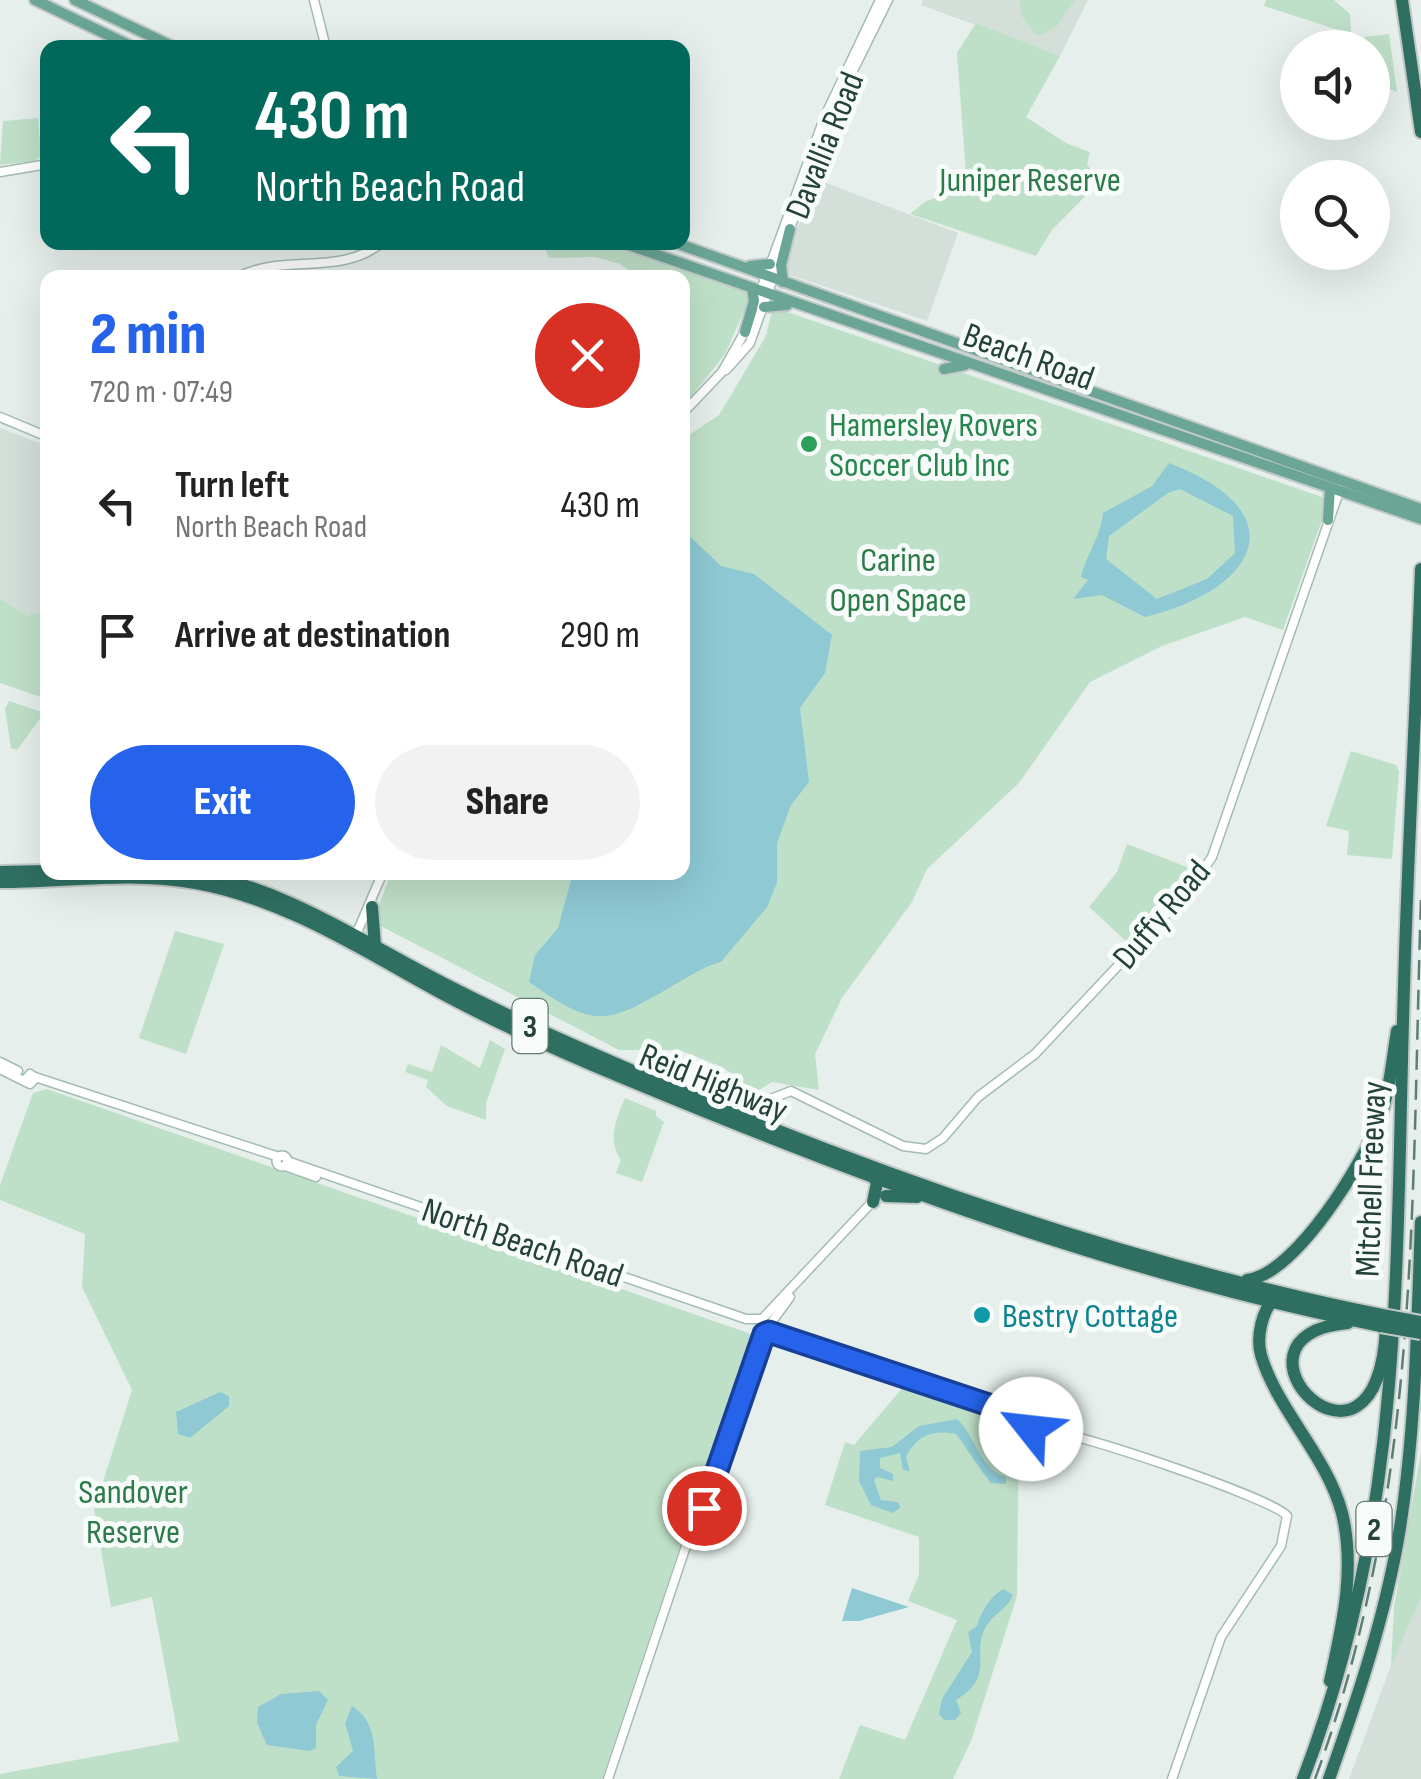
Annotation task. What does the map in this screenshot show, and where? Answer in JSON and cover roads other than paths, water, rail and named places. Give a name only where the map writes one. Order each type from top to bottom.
[{"type":"highway","points":[[1402,0],[1421,132]]},
{"type":"highway","name":"Mitchell Freeway","points":[[1303,1779],[1353,1627],[1382,1477],[1392,1376],[1421,569]]},
{"type":"highway","points":[[0,872],[40,872]]},
{"type":"highway","name":"Reid Highway","points":[[0,882],[40,875]]},
{"type":"highway","name":"Reid Highway","points":[[165,880],[200,884],[270,904],[356,942],[544,1043],[757,1126],[872,1176],[884,1194],[917,1196],[1140,1267],[1292,1294],[1421,1333]]},
{"type":"highway","name":"Reid Highway","points":[[219,880],[261,891],[540,1031],[737,1112],[757,1126],[1271,1300],[1366,1322],[1421,1322]]},
{"type":"highway","points":[[373,903],[375,946]]},
{"type":"highway","points":[[332,924],[353,925],[362,920]]},
{"type":"highway","points":[[1318,1737],[1347,1591],[1346,1542],[1331,1482],[1262,1355],[1258,1304],[1243,1288],[1285,1261],[1356,1167],[1376,1127],[1389,1087],[1404,986]]},
{"type":"highway","points":[[1366,1322],[1325,1326],[1300,1346],[1294,1376],[1312,1403],[1328,1410],[1352,1408],[1372,1392],[1380,1376],[1394,1160],[1403,1093]]},
{"type":"highway","points":[[737,1112],[765,1104]]},
{"type":"highway","points":[[884,1194],[887,1169]]},
{"type":"highway","points":[[872,1176],[876,1188],[884,1194]]},
{"type":"highway","points":[[884,1194],[914,1180]]},
{"type":"highway","name":"Mitchell Freeway","points":[[1329,1779],[1363,1681],[1400,1528],[1414,1405],[1421,1222]]},
{"type":"highway","points":[[1261,1326],[1271,1300],[1292,1294]]},
{"type":"highway","points":[[1400,1528],[1421,1422]]},
{"type":"main road","points":[[35,0],[118,40]]},
{"type":"main road","points":[[75,0],[159,40]]},
{"type":"main road","points":[[316,0],[326,40]]},
{"type":"main road","name":"Davallia Road","points":[[722,372],[747,348],[764,307],[760,291],[773,275],[834,92],[880,0]]},
{"type":"main road","name":"Davallia Road","points":[[790,229],[835,107],[888,0]]},
{"type":"main road","points":[[0,174],[40,167]]},
{"type":"main road","points":[[773,275],[781,265],[790,229]]},
{"type":"main road","name":"Beach Road","points":[[690,248],[1290,460],[1416,512]]},
{"type":"main road","points":[[270,270],[345,266],[372,250]]},
{"type":"main road","name":"Beach Road","points":[[643,250],[1336,493],[1394,510],[1416,512]]},
{"type":"main road","points":[[690,406],[722,372],[745,332],[760,291]]},
{"type":"main road","points":[[764,307],[780,303],[827,315]]},
{"type":"main road","points":[[866,310],[880,323],[872,330]]},
{"type":"main road","points":[[888,318],[893,338]]},
{"type":"main road","points":[[936,352],[941,370],[971,365]]},
{"type":"main road","points":[[0,420],[40,436]]},
{"type":"main road","points":[[1290,460],[1334,480],[1336,493],[1327,525]]},
{"type":"main road","points":[[1336,493],[1351,486],[1363,488]]},
{"type":"main road","name":"Duffy Road","points":[[765,1104],[780,1092],[800,1093],[910,1149],[926,1148],[950,1129],[978,1097],[1036,1054],[1204,873],[1327,525]]},
{"type":"main road","points":[[356,942],[380,880]]},
{"type":"main road","points":[[356,942],[362,920],[373,903]]},
{"type":"main road","name":"North Beach Road","points":[[0,1065],[746,1319],[992,1406],[1037,1426],[1281,1508],[1287,1520],[1281,1546],[1222,1636],[1172,1779]]},
{"type":"main road","points":[[757,1126],[765,1104]]},
{"type":"main road","points":[[764,1326],[884,1194]]},
{"type":"main road","points":[[610,1779],[764,1326],[884,1194]]},
{"type":"water","points":[[1169,463],[1210,483],[1236,504],[1248,526],[1248,548],[1237,569],[1215,588],[1145,617],[1102,595],[1073,599],[1088,580],[1081,577],[1103,513],[1152,486]],"holes":[[[1180,489],[1233,516],[1235,553],[1207,579],[1157,599],[1106,559],[1109,536],[1168,493]]]},
{"type":"water","points":[[690,537],[721,566],[754,574],[832,635],[825,673],[800,708],[809,782],[791,805],[777,843],[777,883],[767,907],[721,962],[619,1013],[589,1015],[529,982],[535,955],[558,928],[571,880],[690,880]]},
{"type":"water","points":[[220,1392],[229,1396],[229,1406],[190,1438],[178,1434],[176,1412]]},
{"type":"water","points":[[957,1419],[990,1468],[1006,1477],[1006,1484],[991,1483],[956,1434],[932,1434],[920,1439],[910,1450],[906,1457],[910,1471],[903,1470],[900,1453],[880,1458],[880,1468],[893,1474],[893,1481],[877,1477],[874,1480],[881,1500],[898,1502],[900,1508],[893,1513],[871,1505],[859,1481],[860,1451],[892,1447],[919,1426]]},
{"type":"water","points":[[852,1588],[909,1607],[859,1621],[842,1621]]},
{"type":"water","points":[[1003,1589],[1013,1595],[982,1635],[976,1682],[956,1700],[961,1713],[955,1720],[944,1720],[939,1714],[942,1699],[972,1652],[968,1632],[977,1626],[987,1605]]},
{"type":"water","points":[[319,1691],[328,1700],[316,1725],[316,1748],[310,1751],[267,1745],[257,1723],[258,1707],[281,1694]]},
{"type":"water","points":[[352,1706],[371,1729],[377,1779],[339,1776],[336,1767],[353,1751],[345,1723]]},
{"type":"railway","points":[[1315,1779],[1350,1671],[1375,1563],[1392,1454],[1411,1235],[1421,900]]},
{"type":"place","name":"Hamersley Rovers Soccer Club Inc","points":[[809,444]]},
{"type":"place","name":"Bestry Cottage","points":[[982,1315]]},
{"type":"park label","name":"Juniper Reserve","points":[[1030,179]]},
{"type":"park label","name":"Carine Open Space","points":[[898,579]]},
{"type":"park label","name":"Sandover Reserve","points":[[133,1511]]}]
